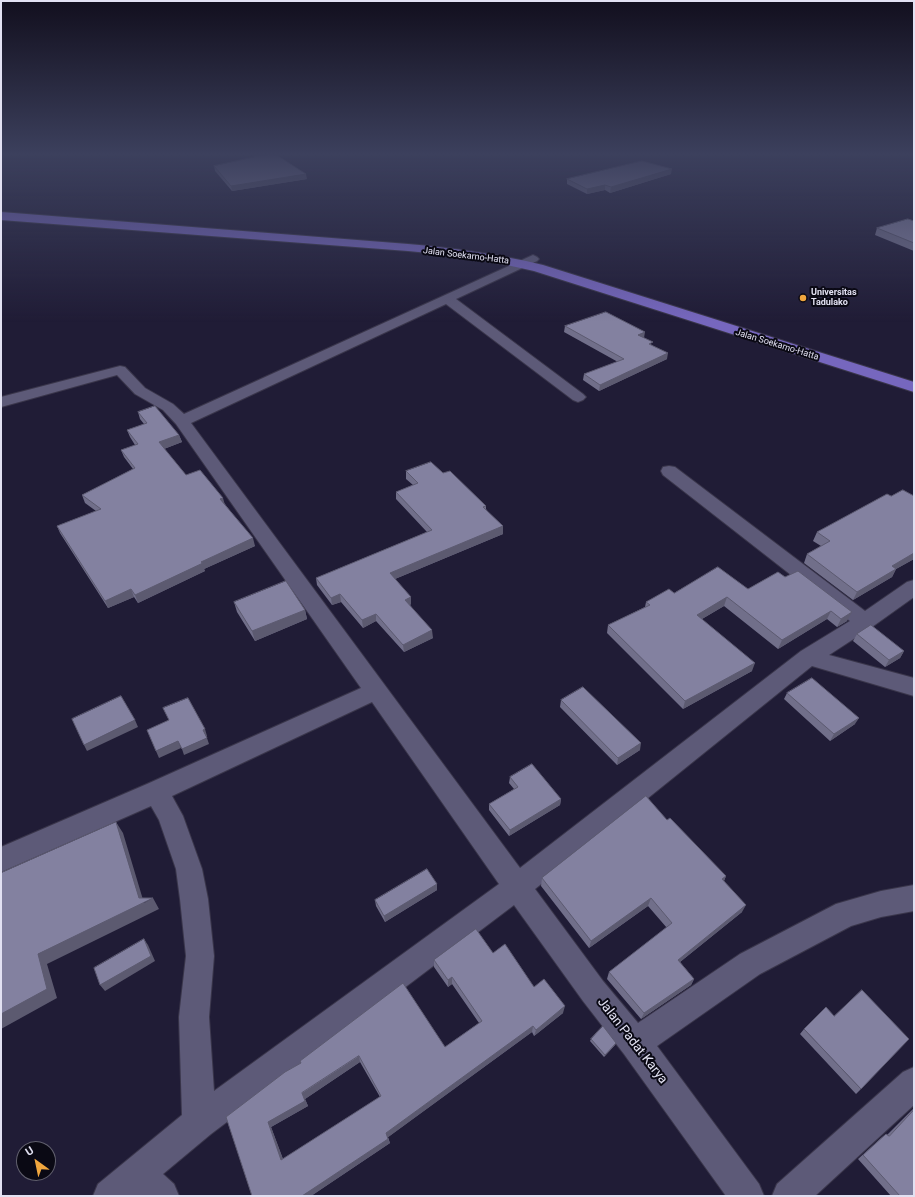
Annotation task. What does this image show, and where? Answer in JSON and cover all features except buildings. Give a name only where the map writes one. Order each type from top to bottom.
[{"type":"main road","name":"Jalan Soekarno-Hatta","points":[[9,210],[528,261],[569,268],[914,377]]},
{"type":"main road","name":"Jalan Soekarno-Hatta","points":[[1,216],[163,226]]},
{"type":"main road","name":"Jalan Soekarno-Hatta","points":[[528,261],[914,388]]},
{"type":"street","points":[[182,420],[528,261]]},
{"type":"street","points":[[447,299],[578,397]]},
{"type":"street","name":"Jalan Padat Karya","points":[[1,402],[120,370],[140,391],[168,408],[182,420],[517,887],[593,991],[636,1043],[747,1196]]},
{"type":"street","points":[[669,472],[865,622]]},
{"type":"street","points":[[110,1196],[199,1122],[517,887],[809,657],[865,622],[914,587]]},
{"type":"street","points":[[809,657],[914,687]]},
{"type":"street","points":[[1,860],[156,792],[375,691]]},
{"type":"street","points":[[156,792],[170,816],[189,869],[194,899],[200,956],[194,1017],[199,1122]]},
{"type":"street","points":[[636,1043],[750,964],[846,914],[881,904],[914,898]]},
{"type":"street","points":[[789,1196],[914,1083]]},
{"type":"street","points":[[136,1174],[162,1196]]},
{"type":"place","name":"Universitas Tadulako","points":[[803,298]]}]
